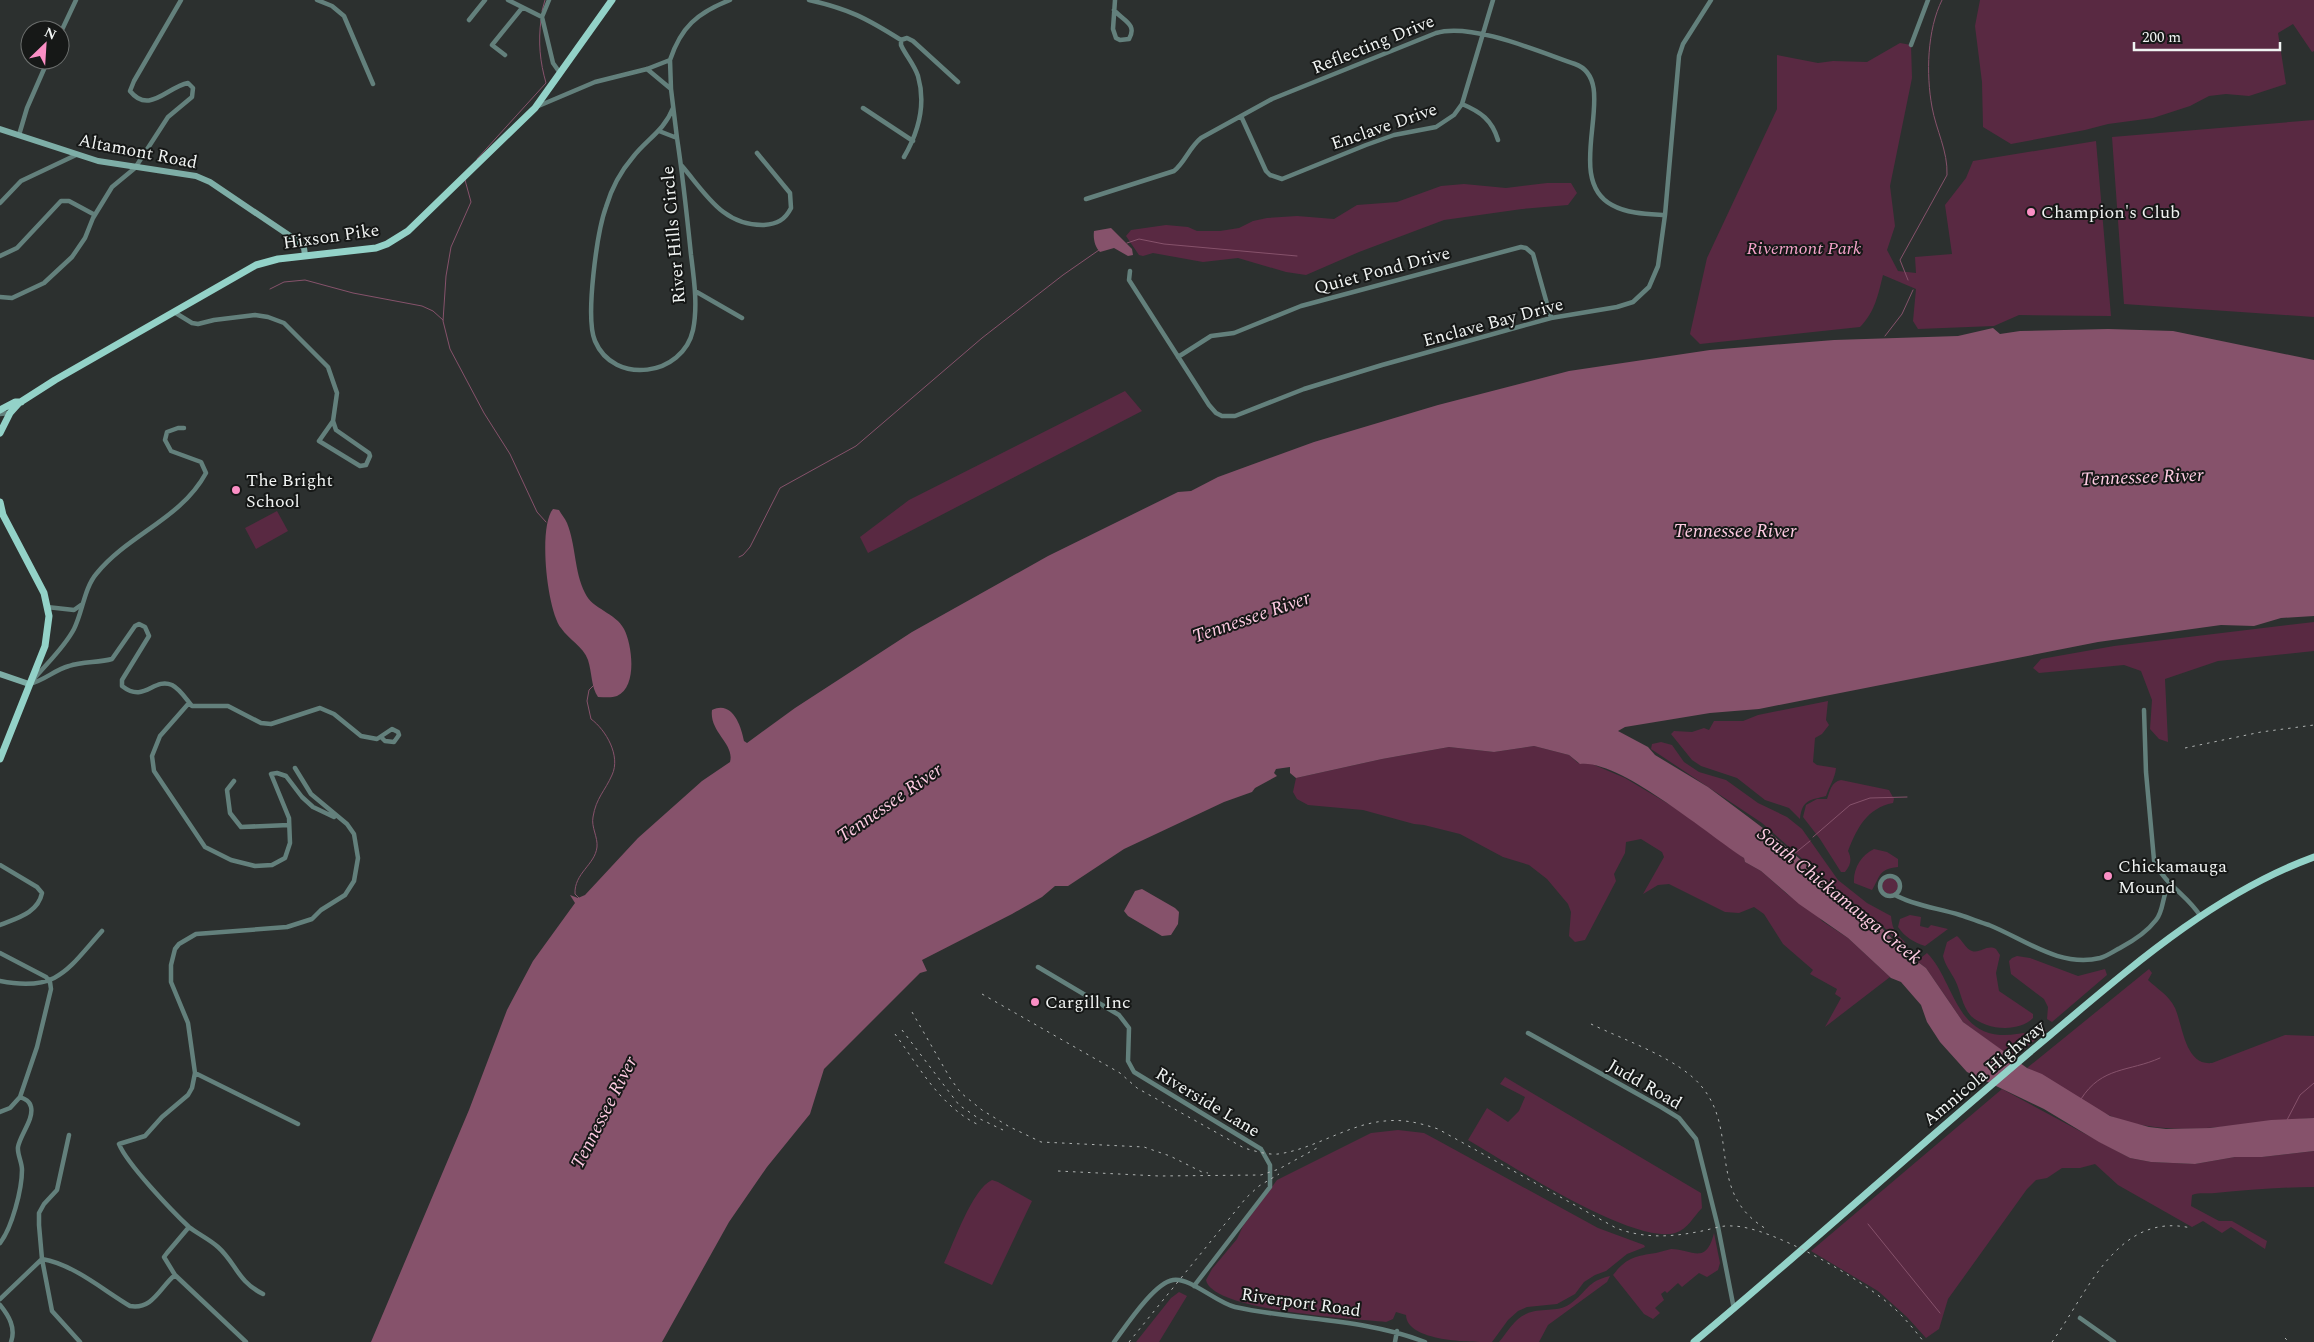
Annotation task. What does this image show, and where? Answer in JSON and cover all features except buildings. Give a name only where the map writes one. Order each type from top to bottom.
[{"type":"main road","name":"Hixson Pike","points":[[0,431],[10,413],[21,402],[55,380],[256,265],[266,261],[305,255],[376,248],[387,244],[408,231],[535,108],[612,0]]},
{"type":"main road","points":[[0,410],[15,402],[21,402]]},
{"type":"main road","points":[[0,502],[3,514],[44,593],[49,628],[45,646],[0,759]]},
{"type":"main road","name":"Amnicola Highway","points":[[1694,1342],[1976,1098],[2132,968],[2201,917],[2278,872],[2314,857]]},
{"type":"street","points":[[67,20],[76,0]]},
{"type":"street","points":[[0,297],[12,298],[44,283],[72,257],[85,238],[95,215],[112,187],[135,168],[168,117],[188,102],[194,92],[188,82],[155,99],[145,101],[136,98],[130,91],[181,0]]},
{"type":"street","points":[[317,0],[332,6],[344,16],[373,84]]},
{"type":"street","points":[[469,20],[485,0]]},
{"type":"street","points":[[508,0],[542,17]]},
{"type":"street","points":[[548,0],[542,17],[553,63],[560,73]]},
{"type":"street","points":[[535,108],[595,82],[646,69],[670,60],[679,36],[690,24],[715,6],[730,0]]},
{"type":"street","points":[[808,0],[844,8],[856,13],[900,40],[903,50],[918,78],[921,112],[913,141],[904,157]]},
{"type":"street","points":[[1114,10],[1130,23],[1132,28],[1129,39],[1120,40],[1114,34],[1114,10],[1115,0]]},
{"type":"street","name":"Enclave Drive","points":[[1241,116],[1266,171],[1270,175],[1282,178],[1394,135],[1436,126],[1454,115],[1462,104],[1493,0]]},
{"type":"street","name":"Enclave Bay Drive","points":[[1130,272],[1129,280],[1216,413],[1222,416],[1234,416],[1304,389],[1551,318],[1618,307],[1633,302],[1649,287],[1658,266],[1665,215],[1679,56],[1683,44],[1711,0]]},
{"type":"street","points":[[1911,45],[1928,0]]},
{"type":"street","points":[[505,55],[492,45],[522,8]]},
{"type":"street","name":"Reflecting Drive","points":[[1086,199],[1174,171],[1182,165],[1191,148],[1200,138],[1272,99],[1436,32],[1455,29],[1484,35],[1576,64],[1586,70],[1594,87],[1590,170],[1596,191],[1612,205],[1620,208],[1665,215]]},
{"type":"street","points":[[900,40],[907,38],[913,41],[958,82]]},
{"type":"street","name":"River Hills Circle","points":[[670,60],[673,108],[695,290],[693,329],[689,341],[669,364],[651,370],[633,370],[610,360],[599,348],[595,340],[591,322],[601,230],[606,207],[622,172],[632,157],[667,122],[673,108]]},
{"type":"street","points":[[646,69],[671,89]]},
{"type":"street","points":[[19,135],[27,108],[44,70]]},
{"type":"street","points":[[1462,104],[1486,116],[1492,124],[1498,140]]},
{"type":"street","points":[[863,108],[913,141]]},
{"type":"street","name":"Altamont Road","points":[[0,129],[98,161],[196,176],[210,182],[299,242],[304,248],[305,255]]},
{"type":"street","points":[[659,132],[677,138]]},
{"type":"street","points":[[681,165],[728,217],[740,223],[754,225],[776,223],[782,220],[791,208],[790,192],[757,153]]},
{"type":"street","points":[[0,203],[22,181],[76,155]]},
{"type":"street","points":[[0,256],[17,248],[50,210],[61,201],[69,201],[95,215]]},
{"type":"street","name":"Quiet Pond Drive","points":[[1178,356],[1211,336],[1234,332],[1301,306],[1521,247],[1534,254],[1551,318]]},
{"type":"street","points":[[695,290],[742,318]]},
{"type":"street","points":[[174,312],[192,323],[198,324],[255,315],[268,317],[284,323],[328,367],[337,394],[333,421],[319,441],[360,466],[366,465],[370,456],[369,453],[339,433],[333,421]]},
{"type":"street","points":[[0,414],[10,413]]},
{"type":"street","points":[[29,684],[67,640],[74,628],[82,604],[96,574],[123,547],[188,500],[206,473],[201,462],[178,455],[168,447],[165,440],[167,432],[184,428]]},
{"type":"street","points":[[47,607],[74,610],[82,604]]},
{"type":"street","points":[[0,674],[29,684],[38,683],[59,669],[71,665],[112,659],[138,624],[146,628],[149,636],[122,680],[122,686],[135,693],[144,693],[163,684],[172,685],[192,706],[228,706],[261,722],[271,724],[320,708],[334,714],[361,736],[382,738]]},
{"type":"street","points":[[189,703],[160,736],[152,756],[154,771],[206,847],[231,860],[255,866],[272,865],[285,858],[290,844],[289,818],[271,774],[286,776],[313,807],[339,818]]},
{"type":"street","points":[[2144,710],[2146,772],[2154,860],[2159,872],[2169,885],[2194,905],[2201,917]]},
{"type":"street","points":[[263,1294],[253,1289],[241,1278],[219,1248],[189,1227],[126,1158],[119,1144],[146,1136],[162,1117],[188,1095],[192,1088],[195,1073],[188,1023],[171,982],[171,965],[175,949],[189,937],[196,934],[286,927],[312,919],[321,910],[346,895],[354,881],[358,868],[358,850],[354,834],[347,824],[311,794],[295,768]]},
{"type":"street","points":[[234,781],[227,790],[230,813],[242,827],[289,825]]},
{"type":"street","points":[[0,865],[37,887],[42,894],[40,902],[34,909],[0,925]]},
{"type":"street","points":[[1895,895],[1900,890],[1899,880],[1894,876],[1884,877],[1880,882],[1882,892],[1888,896],[1895,895],[1908,902],[1961,915],[1986,924],[2039,949],[2083,960],[2101,958],[2132,941],[2148,929],[2158,919],[2164,892],[2169,885]]},
{"type":"street","points":[[0,981],[30,985],[50,982],[66,972],[102,931]]},
{"type":"street","points":[[0,953],[50,982]]},
{"type":"street","name":"Riverside Lane","points":[[1038,967],[1119,1015],[1129,1028],[1128,1061],[1134,1072],[1261,1149],[1270,1165],[1270,1187],[1194,1286]]},
{"type":"street","points":[[0,1112],[10,1108],[20,1097],[37,1047],[51,989],[50,982]]},
{"type":"street","name":"Judd Road","points":[[1528,1033],[1679,1118],[1696,1139],[1734,1309]]},
{"type":"street","points":[[195,1073],[298,1124]]},
{"type":"street","points":[[0,1243],[11,1225],[22,1179],[22,1167],[18,1148],[31,1112],[31,1105],[27,1100],[20,1097]]},
{"type":"street","points":[[69,1135],[57,1190],[44,1204],[39,1213],[42,1259],[52,1311],[80,1342]]},
{"type":"street","points":[[189,1227],[164,1257],[175,1275],[246,1342]]},
{"type":"street","points":[[42,1259],[52,1260],[70,1269],[130,1306],[139,1307],[147,1305],[175,1275]]},
{"type":"street","points":[[0,1300],[42,1259]]},
{"type":"street","name":"Riverport Road","points":[[1114,1342],[1154,1292],[1165,1282],[1179,1280],[1230,1306],[1256,1312],[1397,1331],[1426,1342]]},
{"type":"street","points":[[0,1305],[8,1315],[13,1328],[11,1342]]},
{"type":"street","points":[[2080,1318],[2114,1342]]},
{"type":"street","points":[[1395,1342],[1397,1331]]},
{"type":"green space","points":[[1980,0],[2314,0],[2314,51],[2312,52],[2293,24],[2278,33],[2286,84],[2249,96],[2226,94],[2209,96],[2190,106],[2153,118],[2108,124],[2011,144],[1983,127],[1982,82],[1975,26]]},
{"type":"green space","name":"Rivermont Park","points":[[1900,43],[1911,45],[1912,78],[1890,186],[1895,226],[1887,250],[1898,271],[1916,273],[1915,257],[1952,254],[1945,205],[1966,178],[1973,161],[2096,141],[2111,316],[2019,315],[1994,326],[1918,329],[1913,321],[1916,289],[1883,275],[1873,309],[1860,327],[1700,344],[1690,334],[1707,258],[1777,109],[1777,55],[1818,63],[1833,61],[1867,62]]},
{"type":"green space","points":[[2314,120],[2314,317],[2124,304],[2112,137]]},
{"type":"green space","points":[[1547,183],[1571,183],[1577,193],[1568,205],[1522,209],[1444,220],[1359,252],[1306,275],[1286,272],[1238,258],[1203,262],[1153,253],[1143,256],[1139,255],[1126,236],[1131,230],[1166,225],[1188,227],[1197,231],[1220,231],[1239,228],[1253,221],[1267,218],[1297,216],[1334,219],[1357,205],[1397,202],[1441,186],[1464,184],[1506,188]]},
{"type":"green space","points":[[1125,391],[1142,411],[868,553],[860,537],[909,500]]},
{"type":"green space","points":[[277,511],[288,531],[256,549],[245,528]]},
{"type":"green space","points":[[2314,622],[2314,651],[2218,661],[2165,679],[2168,742],[2159,739],[2150,729],[2152,700],[2141,671],[2124,665],[2039,673],[2033,668],[2041,659],[2114,646]]},
{"type":"green space","points":[[1828,701],[1826,720],[1829,725],[1822,734],[1815,738],[1813,762],[1817,765],[1836,768],[1826,796],[1805,804],[1800,819],[1789,808],[1765,800],[1737,778],[1701,766],[1692,760],[1671,734],[1674,731],[1692,732],[1704,728],[1709,730],[1714,721],[1743,721],[1758,715]]},
{"type":"green space","points":[[1661,742],[1672,745],[1684,762],[1699,772],[1726,780],[1758,803],[1787,817],[1802,829],[1838,880],[1867,903],[1891,916],[1896,932],[1909,949],[1907,952],[1883,926],[1843,895],[1762,823],[1651,749],[1652,744]]},
{"type":"green space","points":[[1534,746],[1569,755],[1578,763],[1592,764],[1625,778],[1677,809],[1744,858],[1745,862],[1761,871],[1822,921],[1848,938],[1890,977],[1825,1027],[1841,998],[1835,994],[1837,989],[1810,974],[1813,970],[1783,944],[1764,914],[1754,907],[1739,913],[1725,912],[1669,884],[1658,885],[1643,894],[1664,857],[1662,852],[1641,839],[1626,842],[1625,853],[1614,874],[1616,881],[1585,940],[1575,942],[1569,936],[1571,912],[1568,904],[1547,879],[1529,865],[1503,857],[1460,834],[1363,810],[1308,805],[1297,799],[1293,792],[1296,778],[1382,759],[1449,747],[1494,752]]},
{"type":"green space","points":[[1841,780],[1889,790],[1894,799],[1893,803],[1876,809],[1859,827],[1848,851],[1850,862],[1845,872],[1841,872],[1803,817],[1806,805],[1817,799],[1827,799],[1833,785]]},
{"type":"green space","points":[[1874,849],[1887,852],[1898,859],[1898,867],[1883,871],[1872,890],[1854,883],[1854,878],[1859,863],[1865,855]]},
{"type":"green space","points":[[1890,878],[1898,886],[1890,894],[1882,886]]},
{"type":"green space","points":[[1910,915],[1921,917],[1920,926],[1928,928],[1931,925],[1948,929],[1925,946],[1913,941],[1898,927],[1900,919]]},
{"type":"green space","points":[[1957,936],[1968,948],[1975,952],[1990,948],[1996,949],[2000,955],[1996,973],[1999,991],[2033,1014],[2033,1018],[2019,1026],[2002,1028],[1977,1021],[1971,1016],[1943,956],[1947,942]]},
{"type":"green space","points":[[1927,953],[1943,976],[1956,1003],[1973,1025],[1985,1032],[2000,1035],[2047,1030],[2013,1059],[1963,1022],[1926,968],[1917,961]]},
{"type":"green space","points":[[2017,956],[2030,958],[2078,976],[2105,969],[2107,975],[2052,1022],[2047,1019],[2048,1007],[2044,999],[2011,974],[2009,961]]},
{"type":"green space","points":[[2149,969],[2152,973],[2148,980],[2172,1003],[2186,1043],[2196,1058],[2203,1062],[2212,1063],[2285,1035],[2314,1036],[2314,1118],[2187,1129],[2161,1128],[2137,1124],[2102,1112],[2049,1079],[2027,1068]]},
{"type":"green space","points":[[1505,1077],[1701,1193],[1702,1208],[1687,1226],[1675,1233],[1655,1233],[1630,1227],[1570,1200],[1468,1140],[1487,1108],[1508,1122],[1519,1111],[1525,1097],[1500,1084]]},
{"type":"green space","points":[[2002,1089],[2130,1158],[2151,1162],[2195,1164],[2235,1157],[2262,1157],[2314,1151],[2314,1187],[2192,1195],[2191,1206],[2219,1221],[2232,1221],[2267,1241],[2265,1249],[2231,1227],[2222,1233],[2203,1221],[2192,1227],[2118,1185],[2095,1164],[2080,1168],[2062,1168],[2047,1178],[2036,1180],[2027,1189],[1948,1299],[1939,1329],[1926,1338],[1907,1317],[1878,1291],[1811,1251]]},
{"type":"green space","points":[[1398,1130],[1424,1133],[1598,1228],[1645,1247],[1627,1254],[1606,1271],[1584,1282],[1575,1294],[1557,1304],[1527,1307],[1518,1311],[1508,1320],[1492,1342],[1456,1341],[1428,1335],[1417,1331],[1409,1324],[1406,1315],[1396,1312],[1393,1319],[1386,1322],[1317,1316],[1258,1306],[1232,1299],[1214,1291],[1206,1280],[1212,1269],[1237,1239],[1243,1226],[1277,1180],[1371,1133]]},
{"type":"green space","points":[[992,1180],[1032,1201],[992,1285],[944,1263],[964,1217],[977,1194]]},
{"type":"green space","points":[[1714,1233],[1720,1263],[1718,1270],[1707,1277],[1699,1273],[1682,1287],[1678,1283],[1667,1293],[1665,1291],[1661,1294],[1664,1300],[1655,1308],[1660,1313],[1653,1319],[1644,1314],[1613,1275],[1627,1261],[1642,1255],[1671,1249],[1702,1253],[1711,1243]]},
{"type":"green space","points":[[1610,1276],[1607,1282],[1548,1325],[1539,1342],[1499,1342],[1522,1316],[1531,1312],[1565,1307],[1576,1300],[1596,1281]]},
{"type":"green space","points":[[1179,1292],[1187,1296],[1159,1342],[1136,1342],[1171,1298]]},
{"type":"water","points":[[1111,228],[1132,249],[1133,255],[1128,256],[1114,248],[1100,252],[1098,250],[1094,231]]},
{"type":"water","name":"Tennessee River","points":[[1993,328],[2000,334],[2020,331],[2108,329],[2173,331],[2314,360],[2314,616],[2281,618],[2254,626],[2221,625],[2098,642],[1759,709],[1710,713],[1625,727],[1618,731],[1648,747],[1655,755],[1708,787],[1776,838],[1844,898],[1875,921],[1906,953],[1926,968],[1963,1022],[2027,1068],[2042,1074],[2110,1116],[2149,1127],[2166,1129],[2210,1128],[2271,1120],[2314,1118],[2314,1151],[2262,1157],[2235,1157],[2195,1164],[2151,1162],[2130,1158],[2044,1109],[1967,1072],[1940,1042],[1927,1022],[1921,1005],[1901,982],[1891,978],[1848,938],[1799,904],[1761,871],[1745,862],[1744,858],[1664,800],[1640,785],[1617,773],[1597,766],[1580,764],[1569,755],[1534,746],[1494,752],[1449,747],[1382,759],[1296,778],[1290,773],[1290,767],[1276,769],[1274,773],[1277,776],[1255,788],[1252,792],[1224,802],[1124,849],[1068,886],[1055,886],[1042,897],[1012,914],[922,960],[927,971],[920,973],[824,1069],[810,1114],[767,1167],[729,1222],[662,1342],[371,1342],[469,1110],[507,1010],[533,961],[575,903],[570,895],[578,898],[585,895],[638,838],[702,781],[730,762],[729,749],[714,725],[712,710],[725,708],[730,711],[738,722],[744,741],[747,743],[795,708],[912,632],[1048,556],[1178,492],[1191,491],[1218,477],[1314,442],[1438,405],[1569,371],[1710,350],[1834,340],[1958,336]]},
{"type":"water","points":[[553,509],[559,510],[567,523],[581,585],[585,593],[593,603],[616,619],[627,636],[631,654],[631,675],[624,691],[617,696],[598,697],[594,689],[586,655],[564,632],[556,618],[548,587],[545,550],[548,519]]},
{"type":"water","points":[[1142,889],[1179,912],[1178,924],[1171,935],[1162,936],[1128,916],[1124,911],[1135,891]]},
{"type":"waterway","points":[[542,11],[545,0]]},
{"type":"waterway","points":[[1908,280],[1900,260],[1947,175],[1946,157],[1934,116],[1929,81],[1929,52],[1933,25],[1942,0]]},
{"type":"waterway","points":[[477,159],[546,83],[540,52],[541,20]]},
{"type":"waterway","points":[[465,180],[471,202],[451,247],[446,276],[443,321],[450,349],[484,413],[510,454],[537,512],[546,522]]},
{"type":"waterway","points":[[1127,243],[1139,239],[1164,244],[1297,256]]},
{"type":"waterway","points":[[739,557],[750,547],[780,488],[856,446],[982,338],[1063,275],[1099,250]]},
{"type":"waterway","points":[[270,289],[284,282],[305,280],[353,293],[422,306],[433,311],[443,320]]},
{"type":"waterway","points":[[1885,336],[1902,314],[1913,290]]},
{"type":"waterway","points":[[579,898],[575,894],[578,880],[593,859],[597,847],[593,821],[594,810],[612,775],[615,760],[607,737],[591,719],[587,701],[589,690],[594,685]]},
{"type":"waterway","points":[[1813,837],[1850,805],[1870,798],[1907,797]]},
{"type":"waterway","name":"South Chickamauga Creek","points":[[1794,854],[1810,841]]},
{"type":"waterway","points":[[2081,1099],[2089,1088],[2107,1075],[2160,1058]]},
{"type":"waterway","points":[[2287,1120],[2300,1095],[2314,1083]]},
{"type":"waterway","points":[[1868,1224],[1940,1313]]},
{"type":"railway","points":[[2185,748],[2261,732],[2314,725]]},
{"type":"railway","points":[[982,994],[1120,1073],[1137,1088],[1244,1148],[1278,1154],[1305,1147],[1371,1123],[1399,1121],[1425,1125],[1438,1129],[1616,1228],[1627,1232],[1669,1236],[1732,1226],[1750,1229],[1795,1246],[1867,1287],[1902,1316],[1924,1342]]},
{"type":"railway","points":[[912,1012],[950,1078],[961,1093],[982,1110],[1008,1126],[1041,1142],[1144,1147],[1208,1173]]},
{"type":"railway","points":[[1591,1024],[1666,1059],[1692,1077],[1702,1087],[1713,1105],[1719,1124],[1729,1181],[1736,1199],[1749,1215],[1768,1230]]},
{"type":"railway","points":[[902,1030],[959,1105],[978,1118],[1003,1130]]},
{"type":"railway","points":[[895,1034],[932,1086],[943,1098],[954,1109],[981,1126]]},
{"type":"railway","points":[[1058,1171],[1159,1176],[1261,1175],[1279,1169],[1317,1148]]},
{"type":"railway","points":[[1129,1342],[1246,1198],[1259,1186],[1279,1174]]},
{"type":"railway","points":[[2052,1342],[2092,1280],[2124,1244],[2143,1232],[2165,1226],[2191,1228]]},
{"type":"railway","points":[[2285,1338],[2289,1342]]},
{"type":"place","name":"Champion's Club","points":[[2031,212]]},
{"type":"place","name":"The Bright School","points":[[236,490]]},
{"type":"place","name":"Chickamauga Mound","points":[[2108,876]]},
{"type":"place","name":"Cargill Inc","points":[[1035,1002]]}]
